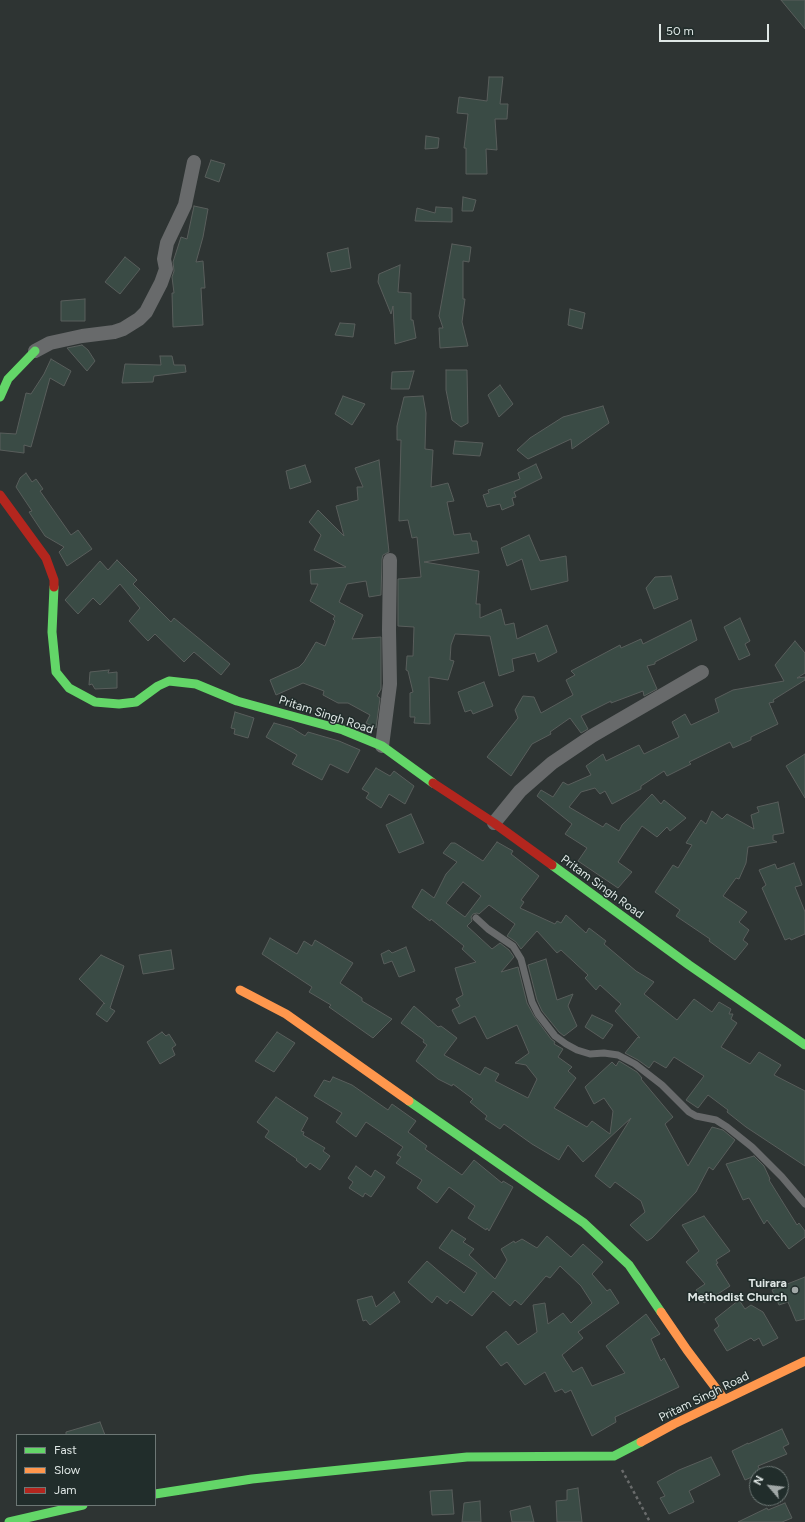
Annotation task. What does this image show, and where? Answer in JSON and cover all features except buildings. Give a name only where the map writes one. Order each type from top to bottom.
[{"type":"street","points":[[0,397],[8,379],[35,351],[50,343],[82,336],[114,332],[123,329],[131,325],[146,312],[161,283],[166,269],[164,259],[167,243],[185,205],[194,162]]},
{"type":"street","name":"Pritam Singh Road","points":[[0,495],[43,554],[54,580],[52,632],[56,672],[69,688],[95,702],[119,704],[136,702],[158,686],[169,681],[196,684],[237,701],[343,730],[382,746],[427,779],[494,823],[689,965],[805,1045]]},
{"type":"street","points":[[382,746],[390,684],[388,630],[390,560]]},
{"type":"street","points":[[494,823],[520,792],[552,763],[592,736],[702,672]]},
{"type":"street","points":[[240,990],[286,1014],[584,1223],[629,1264],[687,1350],[724,1399]]},
{"type":"street","name":"Pritam Singh Road","points":[[614,1456],[724,1399],[805,1361]]},
{"type":"street","points":[[156,1494],[252,1479],[467,1457],[614,1456]]},
{"type":"street","points":[[9,1522],[79,1506]]},
{"type":"lane","points":[[476,918],[488,929],[513,946],[521,958],[532,1002],[546,1026],[555,1036],[577,1050],[590,1054],[604,1053],[618,1055],[635,1064],[662,1085],[689,1112],[696,1116],[716,1120],[752,1147],[782,1176],[805,1204]]},
{"type":"path","points":[[614,1456],[650,1522]]},
{"type":"traffic: fast","points":[[0,397],[8,379],[35,351]]},
{"type":"traffic: fast","points":[[54,587],[52,632],[56,672],[69,688],[95,702],[119,704],[136,702],[158,686],[169,681],[196,684],[237,701],[343,730],[382,746],[433,783]]},
{"type":"traffic: fast","points":[[552,865],[689,965],[805,1045]]},
{"type":"traffic: fast","points":[[409,1101],[584,1223],[629,1265],[661,1312]]},
{"type":"traffic: fast","points":[[156,1494],[252,1479],[467,1457],[614,1456],[641,1442]]},
{"type":"traffic: fast","points":[[9,1522],[79,1506]]},
{"type":"traffic: slow","points":[[240,990],[286,1014],[409,1101]]},
{"type":"traffic: slow","points":[[661,1312],[687,1350],[724,1399]]},
{"type":"traffic: slow","points":[[641,1442],[674,1424],[805,1361]]},
{"type":"traffic: jam","points":[[0,495],[46,558],[54,580],[54,587]]},
{"type":"traffic: jam","points":[[433,783],[494,823],[552,865]]},
{"type":"place","name":"Tuirara Methodist Church","points":[[795,1290]]}]
